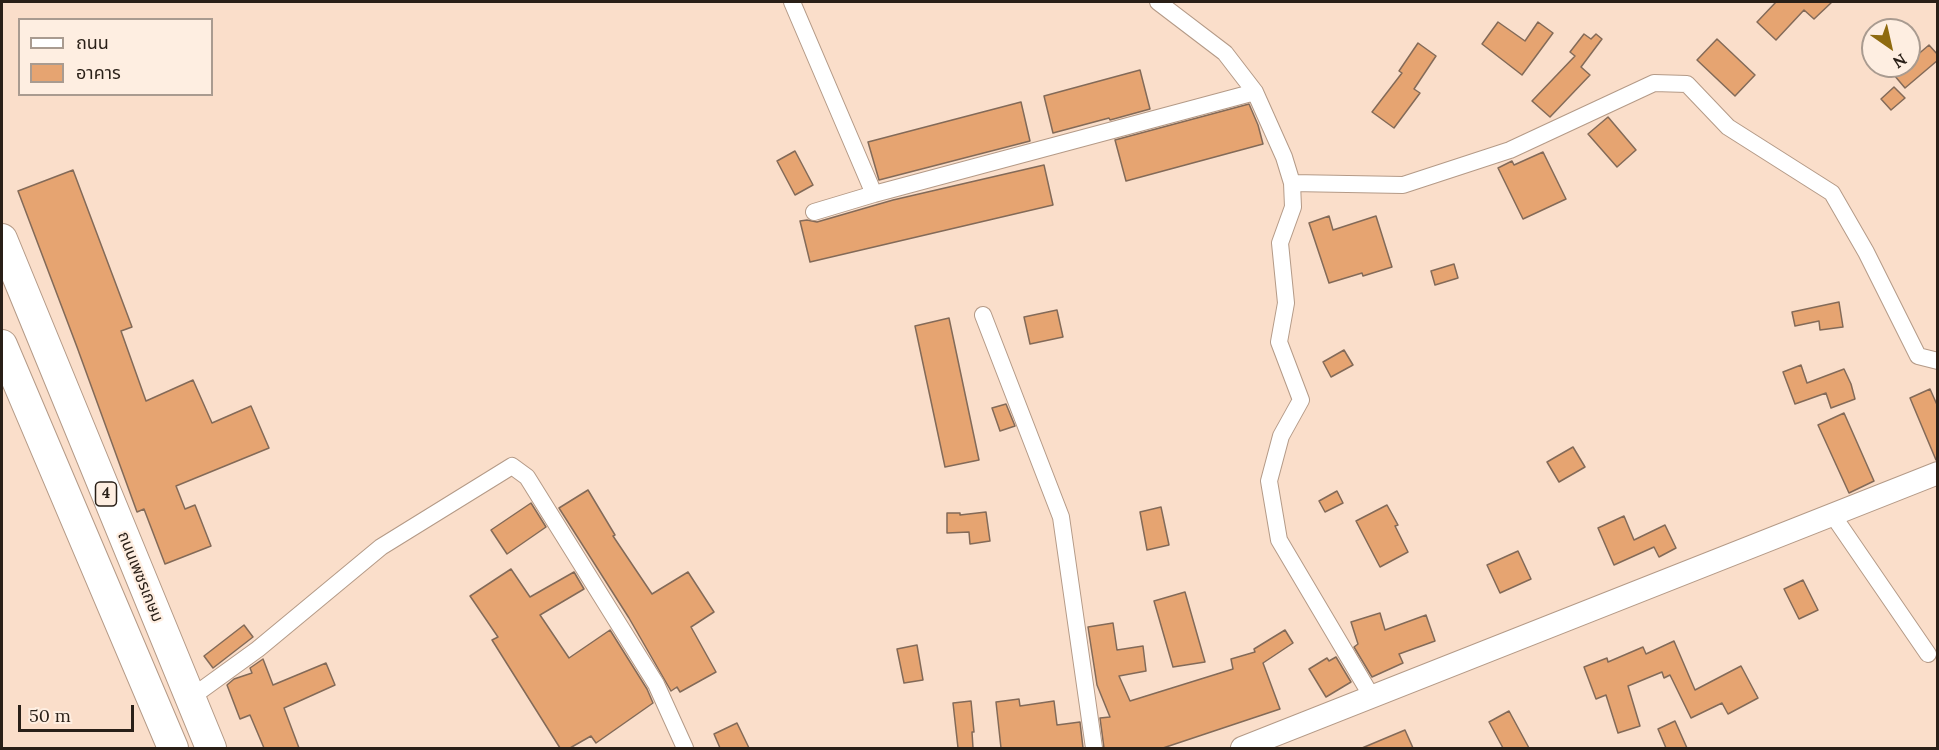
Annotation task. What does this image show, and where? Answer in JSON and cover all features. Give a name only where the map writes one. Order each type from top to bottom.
[{"type":"highway","name":"ถนนเพชรเกษม","points":[[2,239],[211,748]]},
{"type":"highway","name":"4","points":[[2,345],[172,748]]},
{"type":"street","points":[[792,2],[874,194]]},
{"type":"street","points":[[1158,2],[1225,53],[1255,92],[1284,157],[1292,183],[1293,207],[1280,243],[1286,303],[1279,342],[1301,400],[1281,436],[1269,481],[1279,540],[1372,697]]},
{"type":"street","points":[[1292,183],[1403,185],[1510,150],[1654,83],[1687,84],[1728,127],[1832,193],[1866,252],[1918,356],[1938,361]]},
{"type":"street","points":[[814,212],[1255,92]]},
{"type":"street","points":[[983,315],[1061,517],[1094,748]]},
{"type":"street","points":[[189,699],[258,649],[381,547],[512,466],[527,477],[656,684],[685,748]]},
{"type":"street","points":[[1242,748],[1938,473]]},
{"type":"street","points":[[1832,514],[1928,654]]},
{"type":"building","points":[[1776,2],[1832,2],[1814,19],[1804,10],[1776,40],[1757,22]]},
{"type":"building","points":[[1498,22],[1525,41],[1538,22],[1553,33],[1522,75],[1482,44]]},
{"type":"building","points":[[1584,34],[1591,39],[1596,34],[1602,39],[1581,67],[1590,75],[1550,117],[1532,101],[1575,56],[1570,52]]},
{"type":"building","points":[[1717,39],[1755,75],[1735,96],[1697,60]]},
{"type":"building","points":[[1418,43],[1436,56],[1414,89],[1420,93],[1394,128],[1372,112],[1402,73],[1399,71]]},
{"type":"building","points":[[1929,45],[1938,55],[1938,60],[1921,74],[1921,52]]},
{"type":"building","points":[[1140,70],[1150,109],[1053,133],[1044,96]]},
{"type":"building","points":[[1897,78],[1917,78],[1905,88]]},
{"type":"building","points":[[1894,87],[1905,98],[1891,110],[1881,99]]},
{"type":"building","points":[[1021,102],[1030,141],[879,180],[868,142]]},
{"type":"building","points":[[1249,104],[1263,144],[1126,181],[1115,140]]},
{"type":"building","points":[[1608,117],[1636,150],[1617,167],[1588,134]]},
{"type":"building","points":[[795,151],[813,185],[795,195],[777,161]]},
{"type":"building","points":[[1543,152],[1566,199],[1523,219],[1498,168],[1512,161],[1514,165]]},
{"type":"building","points":[[1044,165],[1053,205],[810,262],[800,221],[817,222],[893,200]]},
{"type":"building","points":[[73,170],[132,327],[121,331],[146,401],[193,380],[212,423],[251,406],[269,448],[176,486],[185,509],[195,505],[211,546],[165,564],[144,509],[137,512],[18,191]]},
{"type":"building","points":[[1329,216],[1333,230],[1376,216],[1392,267],[1329,283],[1309,223]]},
{"type":"building","points":[[1454,264],[1458,278],[1435,285],[1431,271]]},
{"type":"building","points":[[1839,302],[1843,327],[1820,330],[1819,321],[1795,326],[1792,312]]},
{"type":"building","points":[[1057,310],[1063,337],[1030,344],[1024,317]]},
{"type":"building","points":[[949,318],[979,460],[945,467],[915,326]]},
{"type":"building","points":[[1344,350],[1353,365],[1331,377],[1323,362]]},
{"type":"building","points":[[1801,365],[1807,383],[1844,369],[1855,399],[1831,408],[1826,393],[1795,404],[1783,372]]},
{"type":"building","points":[[1930,389],[1938,407],[1938,460],[1936,460],[1910,398]]},
{"type":"building","points":[[1006,404],[1015,426],[1000,431],[992,408]]},
{"type":"building","points":[[1844,413],[1874,481],[1849,493],[1818,425]]},
{"type":"building","points":[[1573,447],[1585,467],[1559,482],[1547,462]]},
{"type":"building","points":[[588,490],[615,535],[613,536],[652,594],[688,572],[714,612],[691,627],[716,672],[680,692],[677,687],[671,691],[629,618],[559,508]]},
{"type":"building","points":[[1337,491],[1343,503],[1325,512],[1319,501]]},
{"type":"building","points":[[531,503],[546,527],[507,554],[491,530]]},
{"type":"building","points":[[1387,505],[1398,525],[1395,526],[1408,552],[1380,567],[1356,521]]},
{"type":"building","points":[[1161,507],[1169,545],[1147,550],[1140,512]]},
{"type":"building","points":[[986,512],[990,541],[970,544],[969,532],[947,533],[947,513],[960,513],[960,515]]},
{"type":"building","points":[[1624,516],[1634,540],[1665,525],[1676,548],[1659,557],[1654,547],[1614,565],[1598,528]]},
{"type":"building","points":[[1518,551],[1531,579],[1500,593],[1487,565]]},
{"type":"building","points":[[511,569],[530,597],[574,572],[584,589],[540,615],[569,658],[610,630],[647,689],[653,703],[596,743],[591,736],[570,748],[560,748],[492,640],[498,637],[470,596]]},
{"type":"building","points":[[1803,580],[1818,610],[1799,619],[1784,589]]},
{"type":"building","points":[[1185,592],[1205,662],[1173,667],[1154,601]]},
{"type":"building","points":[[1380,613],[1385,630],[1426,615],[1435,641],[1399,654],[1403,663],[1372,677],[1354,647],[1358,644],[1351,622]]},
{"type":"building","points":[[1113,623],[1117,650],[1143,646],[1146,671],[1119,676],[1130,701],[1233,669],[1231,659],[1255,652],[1254,649],[1285,630],[1293,643],[1263,663],[1280,709],[1163,748],[1104,748],[1100,718],[1110,717],[1097,685],[1088,627]]},
{"type":"building","points":[[244,625],[253,637],[213,668],[204,656]]},
{"type":"building","points":[[1674,641],[1695,690],[1741,666],[1758,698],[1728,714],[1722,703],[1691,718],[1670,675],[1664,678],[1662,672],[1628,686],[1640,726],[1618,733],[1606,695],[1596,699],[1584,667],[1607,658],[1608,662],[1643,647],[1646,654]]},
{"type":"building","points":[[917,645],[923,680],[904,683],[897,649]]},
{"type":"building","points":[[1336,657],[1351,682],[1326,697],[1309,669],[1327,658],[1329,661]]},
{"type":"building","points":[[263,659],[273,685],[326,663],[335,685],[284,708],[299,748],[264,748],[250,715],[240,719],[227,685],[234,679],[252,673],[250,668]]},
{"type":"building","points":[[1019,699],[1020,706],[1054,701],[1057,725],[1080,722],[1083,748],[1001,748],[996,702]]},
{"type":"building","points":[[971,701],[973,748],[958,748],[953,703]]},
{"type":"building","points":[[1509,711],[1529,748],[1503,748],[1489,722]]},
{"type":"building","points":[[1675,721],[1687,748],[1666,748],[1658,729]]},
{"type":"building","points":[[737,723],[749,748],[720,748],[714,734]]},
{"type":"building","points":[[1405,730],[1413,748],[1362,748]]}]
